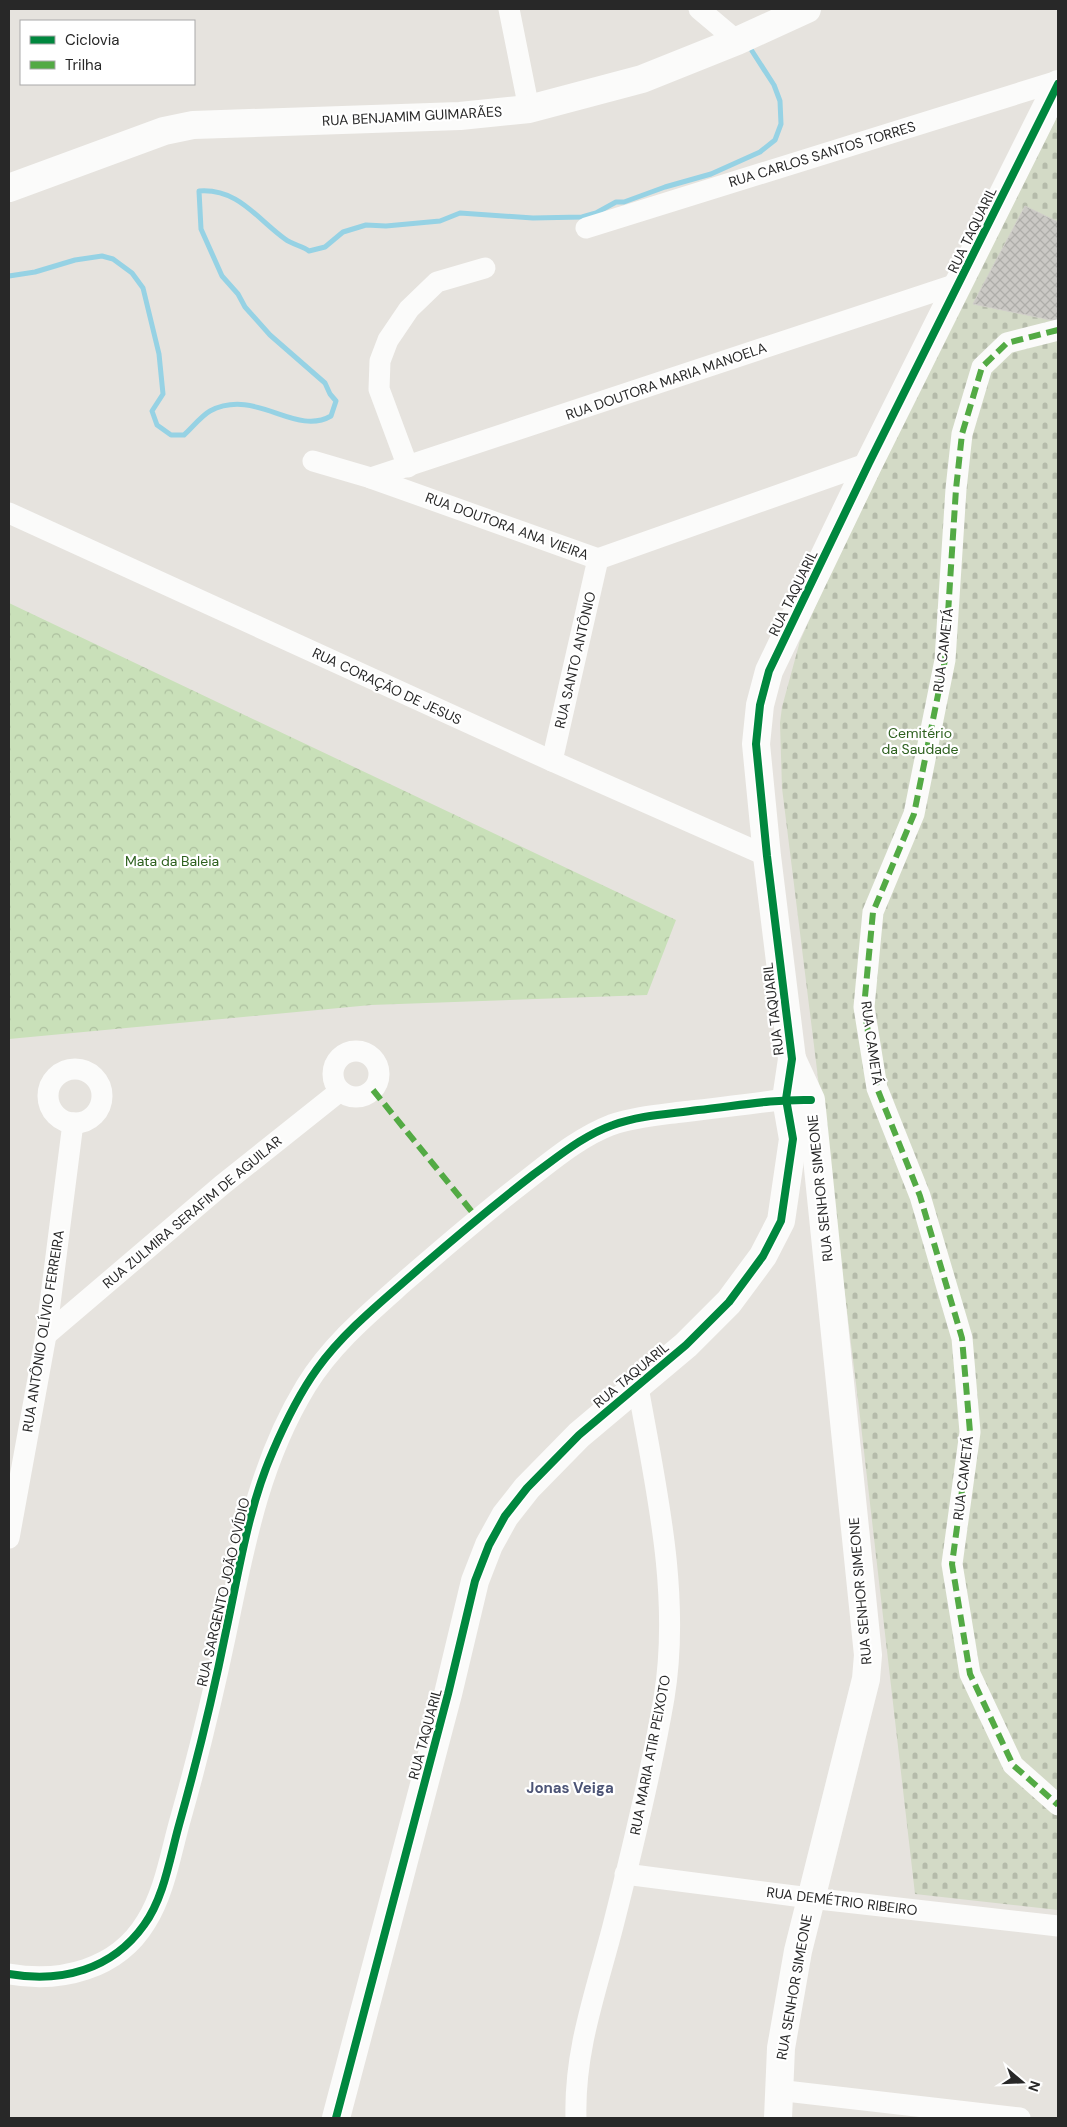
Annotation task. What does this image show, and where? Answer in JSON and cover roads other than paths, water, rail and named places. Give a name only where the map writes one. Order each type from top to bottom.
[{"type":"street","points":[[509,9],[528,109]]},
{"type":"street","points":[[699,9],[737,41]]},
{"type":"street","name":"RUA BENJAMIM GUIMARÃES","points":[[9,188],[164,131],[193,125],[460,116],[528,109],[642,79],[737,41],[807,9]]},
{"type":"street","name":"RUA CARLOS SANTOS TORRES","points":[[586,228],[1058,83]]},
{"type":"street","name":"RUA TAQUARIL","points":[[341,2113],[448,1694],[475,1580],[489,1545],[506,1516],[527,1488],[579,1435],[638,1387],[686,1344],[728,1302],[763,1256],[782,1221],[798,1099],[767,856],[756,744],[760,706],[769,671],[869,462],[960,283],[1058,83]]},
{"type":"street","points":[[408,467],[379,389],[380,361],[388,340],[409,309],[437,282],[485,268]]},
{"type":"street","name":"RUA DOUTORA MARIA MANOELA","points":[[371,478],[960,283]]},
{"type":"street","name":"RUA CAMETÁ","points":[[1058,330],[1007,343],[982,367],[962,434],[956,489],[945,660],[914,814],[873,912],[864,1007],[877,1088],[920,1196],[962,1338],[970,1432],[952,1564],[970,1674],[1013,1765],[1058,1805]]},
{"type":"street","name":"RUA DOUTORA ANA VIEIRA","points":[[313,461],[371,478],[598,559],[869,462]]},
{"type":"street","name":"RUA CORAÇÃO DE JESUS","points":[[9,513],[552,761],[767,856]]},
{"type":"street","name":"RUA SANTO ANTÔNIO","points":[[552,761],[598,559]]},
{"type":"street","name":"RUA ZULMIRA SERAFIM DE AGUILAR","points":[[46,1335],[222,1185],[340,1091]]},
{"type":"street","name":"RUA SENHOR SIMEONE","points":[[778,2118],[778,2090],[789,1999],[810,1898],[866,1679],[868,1655],[798,1099]]},
{"type":"street","name":"RUA SARGENTO JOÃO OVÍDIO","points":[[9,1974],[42,1978],[61,1977],[84,1970],[107,1961],[128,1944],[146,1924],[163,1882],[195,1768],[249,1522],[264,1474],[284,1426],[304,1388],[338,1344],[477,1218],[562,1153],[587,1138],[612,1125],[638,1118],[798,1099]]},
{"type":"street","name":"RUA ANTÔNIO OLÍVIO FERREIRA","points":[[9,1538],[46,1335],[73,1123]]},
{"type":"street","name":"RUA MARIA ATIR PEIXOTO","points":[[576,2118],[578,2058],[625,1874],[664,1697],[670,1612],[666,1554],[638,1387]]},
{"type":"street","name":"RUA DEMÉTRIO RIBEIRO","points":[[625,1874],[810,1898],[1058,1926]]},
{"type":"street","points":[[778,2090],[1020,2118]]},
{"type":"waterway","points":[[9,276],[35,272],[75,260],[102,256],[113,259],[132,273],[143,288],[159,354],[163,394],[152,411],[157,425],[171,435],[184,435],[207,413],[227,405],[243,405],[303,421],[317,421],[331,416],[336,401],[325,383],[270,335],[245,307],[238,294],[222,276],[201,229],[199,191],[213,191],[225,194],[246,206],[285,239],[309,251],[325,247],[343,232],[366,225],[386,226],[440,221],[460,213],[533,218],[582,217],[596,213],[616,202],[624,202],[665,187],[711,174],[760,152],[775,140],[781,124],[780,101],[774,85],[752,51]]},
{"type":"district","name":"Jonas Veiga","points":[[570,1788]]},
{"type":"park label","name":"Cemitério da Saudade","points":[[920,742]]},
{"type":"park label","name":"Mata da Baleia","points":[[172,861]]}]
